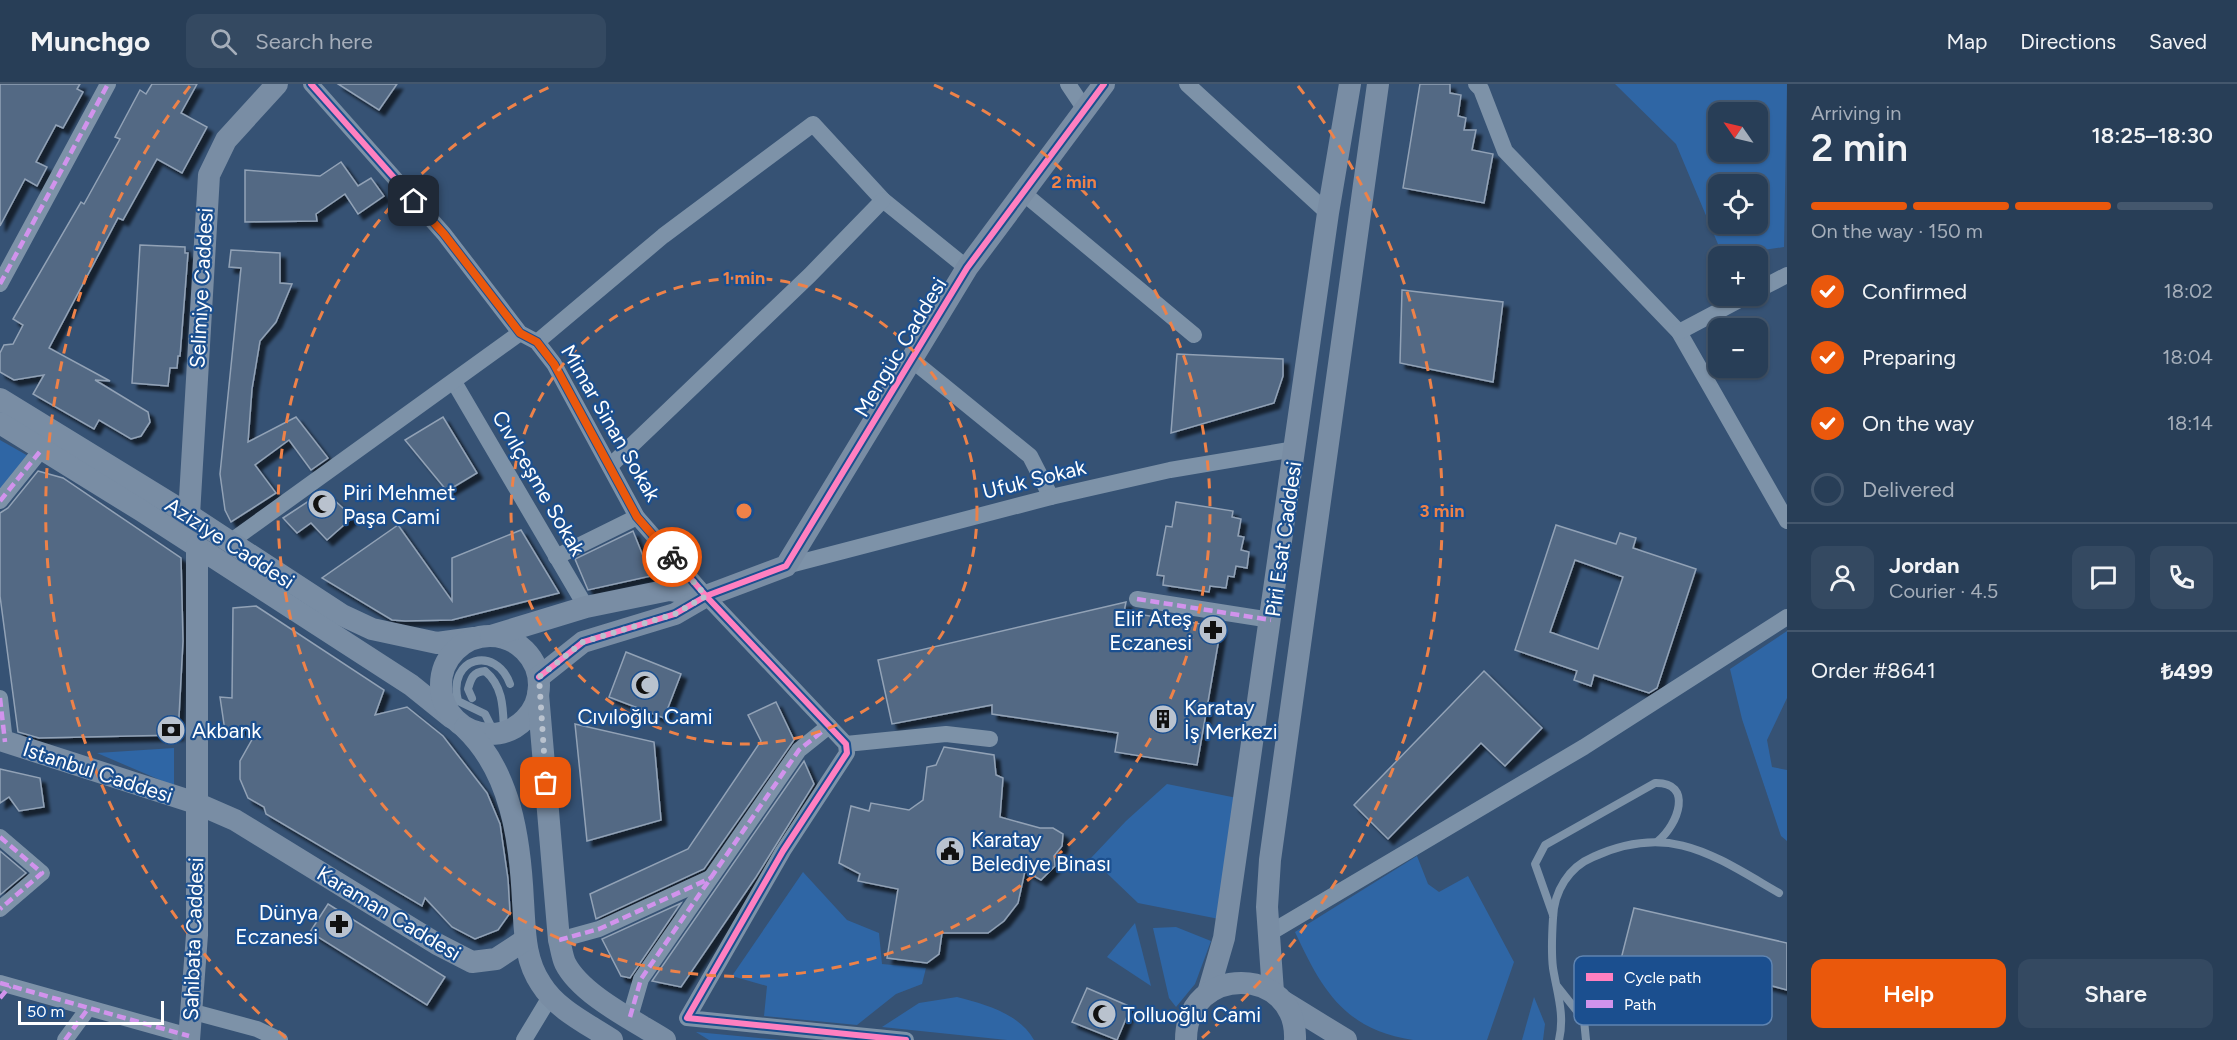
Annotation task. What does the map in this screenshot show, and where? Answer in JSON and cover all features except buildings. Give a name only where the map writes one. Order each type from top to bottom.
[{"type":"main road","name":"Selimiye Caddesi","points":[[189,515],[209,175],[226,140],[277,84]]},
{"type":"main road","name":"Mengüc Caddesi","points":[[786,566],[967,268],[1104,84]]},
{"type":"main road","name":"Piri Esat Caddesi","points":[[1208,993],[1224,938],[1328,213],[1350,84]]},
{"type":"main road","name":"Piri Esat Caddesi","points":[[1295,1040],[1291,1014],[1278,997],[1268,934],[1270,860],[1378,84]]},
{"type":"main road","name":"Aziziye Caddesi","points":[[0,399],[189,515],[342,615],[372,629],[437,643],[483,637]]},
{"type":"main road","name":"Aziziye Caddesi","points":[[0,423],[197,546],[244,579],[411,685],[458,723],[489,755],[512,811],[521,868],[525,940]]},
{"type":"main road","points":[[196,803],[197,546]]},
{"type":"main road","points":[[706,596],[669,590],[586,607],[459,646],[448,658],[441,673],[440,689],[444,704],[458,723],[479,734],[500,733],[524,721],[533,709],[539,685],[583,642],[675,614],[706,596],[786,566]]},
{"type":"main road","points":[[483,637],[508,639],[522,648],[533,661],[539,685],[558,940],[565,963],[578,980],[665,1040]]},
{"type":"main road","name":"İstanbul Caddesi","points":[[2,741],[196,803]]},
{"type":"main road","name":"Karaman Caddesi","points":[[196,803],[235,819],[437,944],[472,962],[496,959],[525,940]]},
{"type":"main road","name":"Sahibata Caddesi","points":[[189,1038],[198,935],[196,803]]},
{"type":"main road","points":[[525,940],[534,973],[550,996],[612,1040]]},
{"type":"main road","points":[[1182,1036],[1190,1015],[1208,993],[1224,985],[1241,982],[1258,985],[1346,1040]]},
{"type":"street","points":[[0,284],[108,84]]},
{"type":"street","name":"Mimar Sinan Sokak","points":[[311,84],[444,234],[520,333],[537,342],[554,364],[637,517],[706,596],[846,744]]},
{"type":"street","points":[[1068,84],[1084,108]]},
{"type":"street","points":[[1187,84],[1328,213]]},
{"type":"street","points":[[1476,84],[1481,89],[1505,151],[1679,332],[1787,521]]},
{"type":"street","points":[[537,342],[663,236],[813,124],[883,200],[967,268]]},
{"type":"street","points":[[1022,192],[1194,335]]},
{"type":"street","points":[[610,466],[810,275],[883,200]]},
{"type":"street","points":[[1768,285],[1787,275]]},
{"type":"street","points":[[1679,332],[1728,306]]},
{"type":"street","points":[[230,542],[520,333]]},
{"type":"street","points":[[912,360],[1030,456],[1051,498]]},
{"type":"street","name":"Cıvılçeşme Sokak","points":[[454,382],[586,607]]},
{"type":"street","points":[[0,501],[42,449]]},
{"type":"street","name":"Ufuk Sokak","points":[[786,566],[1170,470],[1295,449]]},
{"type":"street","points":[[556,557],[637,517]]},
{"type":"street","points":[[1137,599],[1271,620]]},
{"type":"street","points":[[1268,934],[1584,747],[1787,617]]},
{"type":"street","points":[[0,698],[2,741]]},
{"type":"street","points":[[630,1017],[641,979],[799,750],[829,726]]},
{"type":"street","points":[[906,1040],[687,1018],[783,851],[847,753],[846,744],[946,734],[990,739]]},
{"type":"street","points":[[0,837],[42,873],[0,909]]},
{"type":"street","points":[[558,940],[599,929],[711,878]]},
{"type":"street","points":[[3,989],[189,1038]]},
{"type":"street","points":[[524,1040],[550,996]]},
{"type":"street","points":[[65,1040],[87,1010]]},
{"type":"street","points":[[190,1011],[257,1029],[280,1040]]},
{"type":"lane","points":[[500,733],[485,714],[458,700],[454,686],[460,671],[469,662],[481,660],[495,664],[505,672],[510,684]]},
{"type":"lane","points":[[472,698],[468,689],[471,678],[476,672],[485,671],[494,678],[502,698],[500,733]]},
{"type":"lane","points":[[1553,915],[1535,864],[1538,854],[1553,839],[1655,783],[1665,783],[1673,786],[1679,796],[1677,816],[1674,826],[1658,841]]},
{"type":"lane","points":[[1559,1040],[1562,1018],[1552,956],[1553,915],[1562,886],[1579,864],[1619,845],[1658,841],[1704,852],[1779,893]]},
{"type":"lane","points":[[1557,986],[1574,1007]]},
{"type":"lane","points":[[1584,1025],[1586,1040]]},
{"type":"shaded area","points":[[1615,84],[1787,84],[1784,247],[1768,249],[1768,246],[1719,246],[1714,234],[1768,234],[1768,174],[1708,174],[1708,220],[1676,144]]},
{"type":"shaded area","points":[[0,440],[30,457],[0,494]]},
{"type":"shaded area","points":[[1787,631],[1787,698],[1767,740],[1772,767],[1787,770],[1787,841],[1781,836],[1742,719],[1730,669]]},
{"type":"shaded area","points":[[174,748],[174,786],[97,753]]},
{"type":"shaded area","points":[[1167,784],[1237,798],[1219,919],[1138,903],[1091,858],[1126,821]]},
{"type":"shaded area","points":[[1417,856],[1428,884],[1439,892],[1468,876],[1514,962],[1487,1040],[1413,1040],[1390,1035],[1370,1027],[1353,1017],[1326,989],[1295,932]]},
{"type":"shaded area","points":[[803,872],[847,920],[879,933],[882,964],[926,968],[922,984],[896,994],[857,1025],[764,1016],[767,986],[732,976]]},
{"type":"shaded area","points":[[1135,923],[1151,986],[1107,957]]},
{"type":"shaded area","points":[[1176,927],[1211,941],[1195,984],[1176,1007],[1169,998],[1153,928]]},
{"type":"shaded area","points":[[957,997],[1010,1016],[1034,1040],[1007,1040],[882,1027],[919,1003]]},
{"type":"shaded area","points":[[1534,997],[1545,1024],[1543,1040],[1522,1040]]},
{"type":"shaded area","points":[[696,1032],[781,1040],[709,1040]]},
{"type":"marked path","points":[[0,284],[108,84]]},
{"type":"marked path","points":[[0,501],[42,449]]},
{"type":"marked path","points":[[1137,599],[1271,620]]},
{"type":"marked path","points":[[0,698],[5,742]]},
{"type":"marked path","points":[[630,1017],[641,979],[799,750],[829,726]]},
{"type":"marked path","points":[[0,837],[42,873],[0,909]]},
{"type":"marked path","points":[[559,940],[599,929],[711,878]]},
{"type":"marked path","points":[[0,983],[189,1036]]},
{"type":"marked path","points":[[0,998],[10,986]]},
{"type":"marked path","points":[[65,1040],[87,1010]]},
{"type":"cycle path","points":[[311,84],[444,234],[520,333],[537,342],[554,364],[637,517],[706,596],[846,744],[847,753],[783,851],[687,1018],[906,1040]]},
{"type":"cycle path","points":[[539,677],[583,642],[675,614],[706,596],[786,566],[967,268],[1104,84]]},
{"type":"way so far","points":[[546,783],[538,693],[539,677],[583,642],[675,614],[706,596],[672,557]]},
{"type":"place","name":"Piri Mehmet Paşa Cami","points":[[322,504]]},
{"type":"place","name":"Elif Ateş Eczanesi","points":[[1213,630]]},
{"type":"place","name":"Cıvıloğlu Cami","points":[[645,685]]},
{"type":"place","name":"Karatay İş Merkezi","points":[[1163,719]]},
{"type":"place","name":"Akbank","points":[[171,730]]},
{"type":"place","name":"Karatay Belediye Binası","points":[[950,851]]},
{"type":"place","name":"Dünya Eczanesi","points":[[339,924]]},
{"type":"place","name":"Tolluoğlu Cami","points":[[1102,1014]]},
{"type":"route","points":[[414,201],[444,234],[520,333],[537,342],[554,364],[637,517],[672,557]]}]
